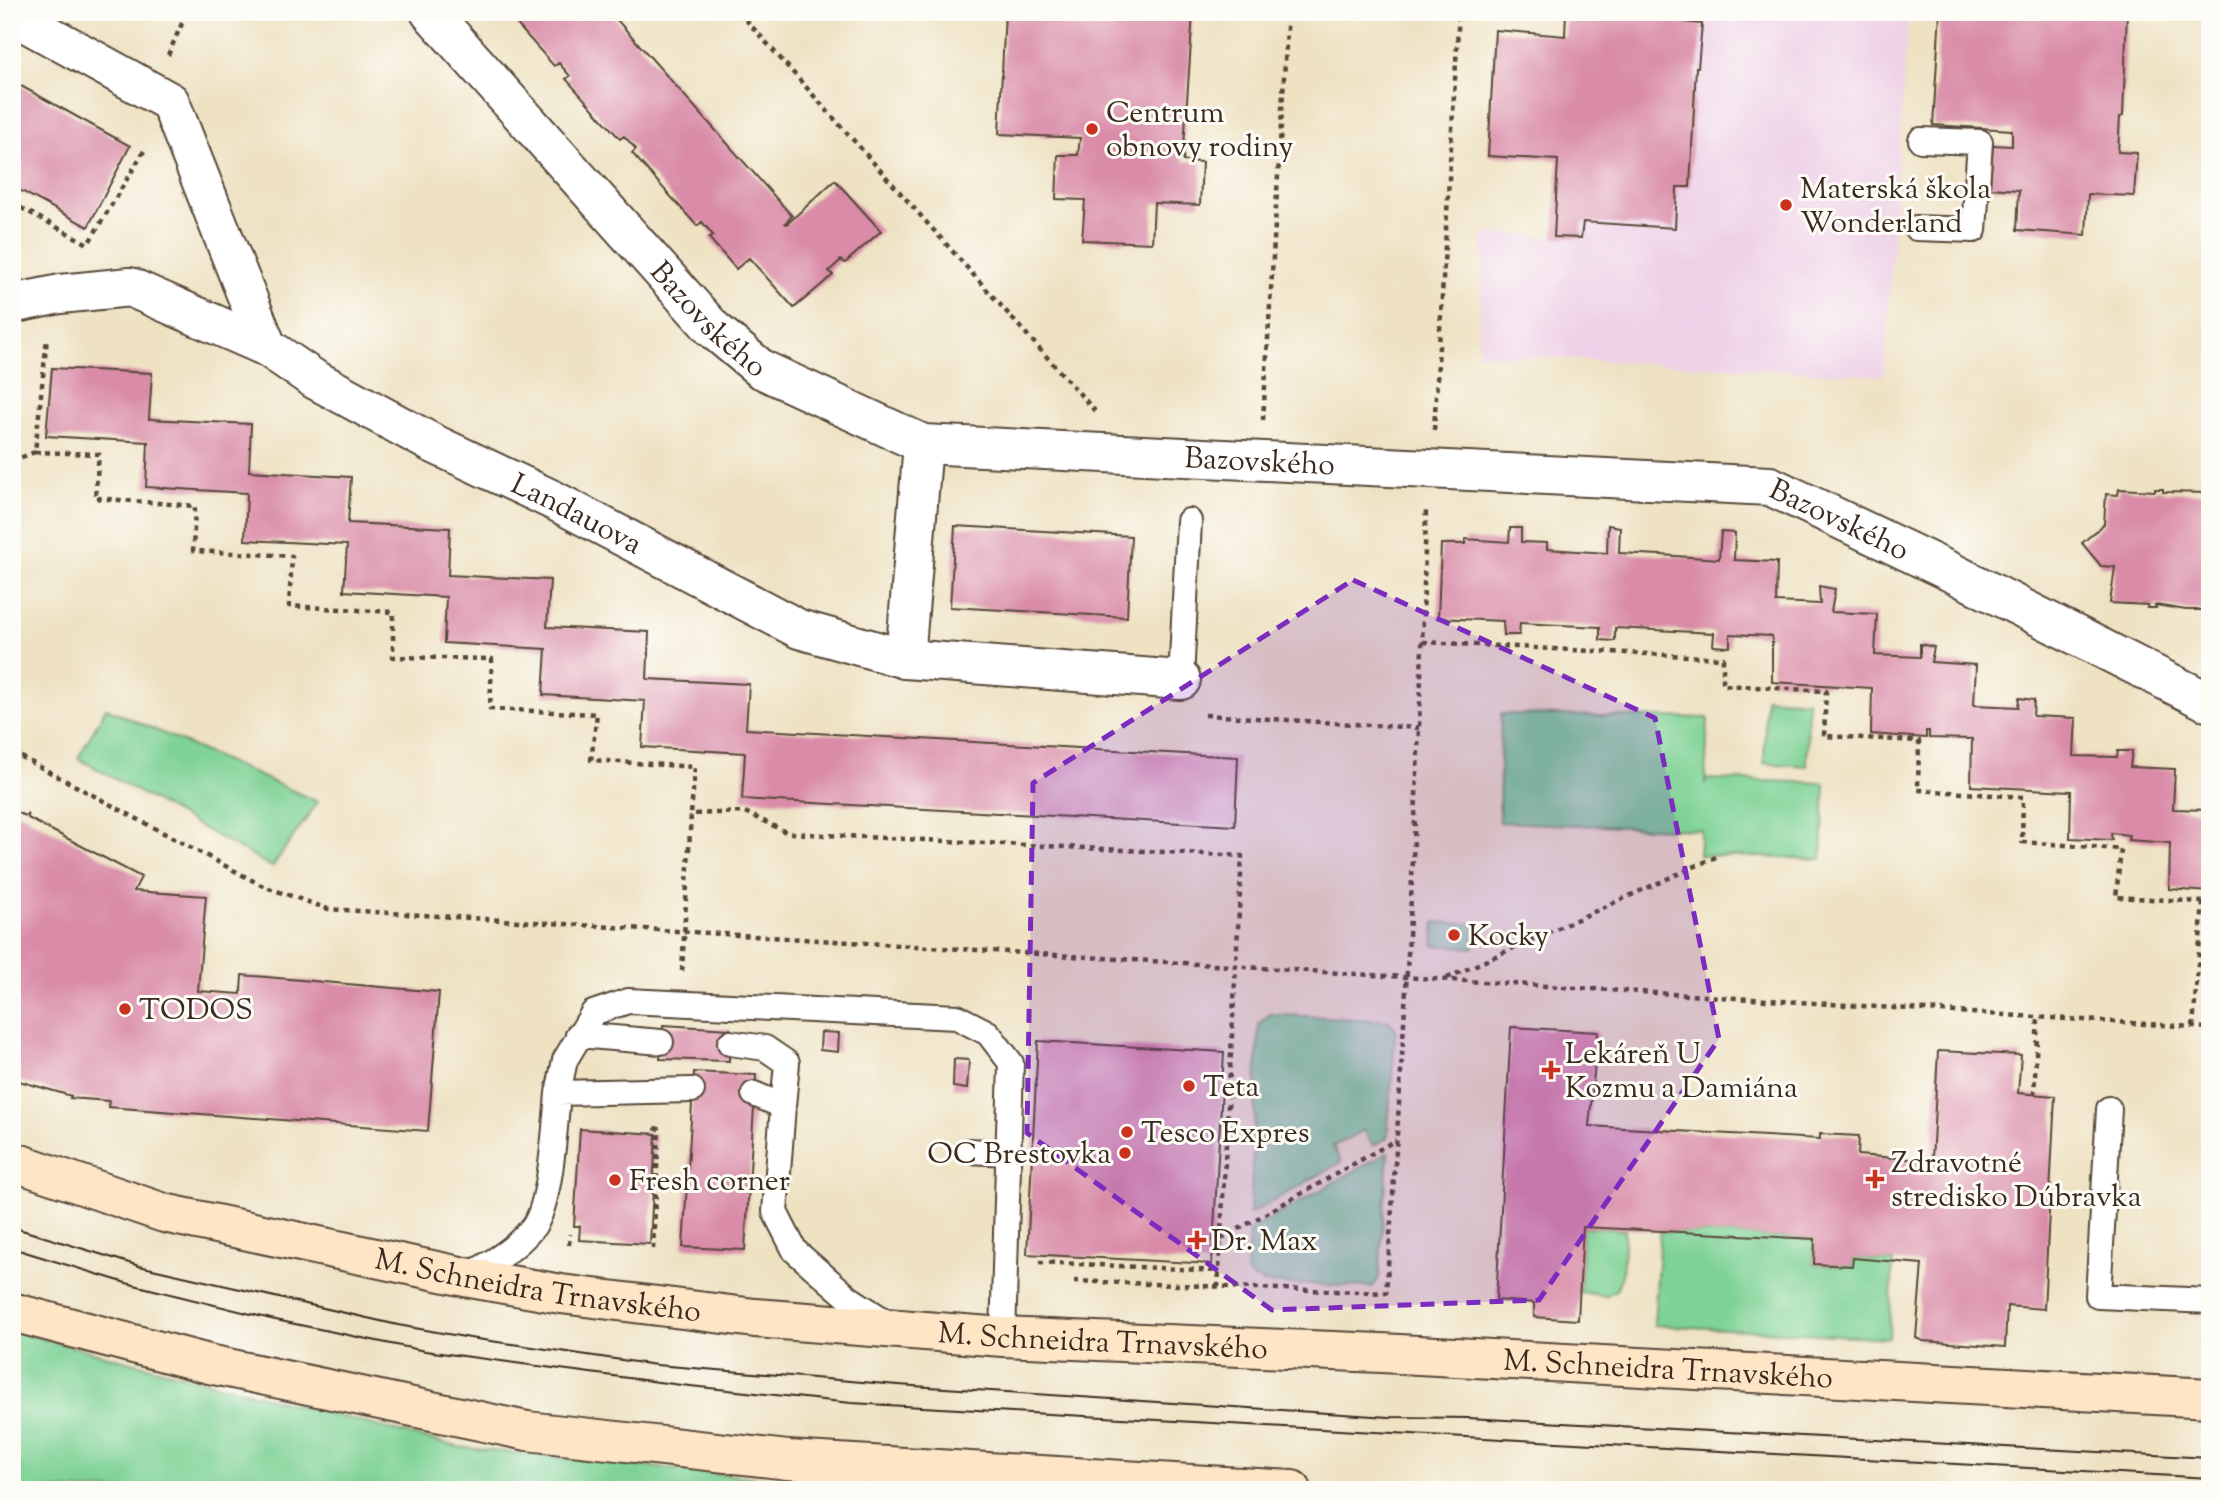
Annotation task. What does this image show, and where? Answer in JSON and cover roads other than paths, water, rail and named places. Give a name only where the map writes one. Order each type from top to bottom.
[{"type":"main road","name":"M. Schneidra Trnavského","points":[[12,1161],[164,1213],[465,1277],[561,1294],[755,1318],[1003,1337],[1381,1353],[2210,1398]]},
{"type":"main road","points":[[12,1312],[209,1364],[527,1431],[788,1460],[1043,1482],[1292,1490]]},
{"type":"street","name":"Bazovského","points":[[430,12],[713,329],[761,369],[923,444],[1770,486],[1955,574],[2210,703]]},
{"type":"street","points":[[12,15],[170,102],[267,347]]},
{"type":"street","name":"Landauova","points":[[12,304],[60,294],[130,287],[267,347],[314,379],[432,443],[555,501],[799,629],[905,659],[1181,680]]},
{"type":"street","points":[[905,659],[923,444]]},
{"type":"lane","points":[[1916,228],[1974,230],[1980,142],[1921,140]]},
{"type":"lane","name":"Landauova","points":[[1181,680],[1189,521]]},
{"type":"lane","points":[[465,1277],[519,1243],[536,1223],[548,1187],[558,1093],[565,1060],[593,1013],[628,1000],[957,1017],[988,1033],[1011,1063],[1003,1337]]},
{"type":"lane","points":[[578,1035],[661,1042]]},
{"type":"lane","points":[[730,1043],[765,1048],[787,1063],[775,1212],[795,1251],[849,1298],[898,1330]]},
{"type":"lane","points":[[558,1093],[692,1090]]},
{"type":"lane","points":[[754,1094],[783,1106]]},
{"type":"lane","points":[[2109,1109],[2098,1296],[2210,1301]]},
{"type":"lane","points":[[968,1151],[1008,1153]]},
{"type":"tram line","points":[[12,1227],[139,1266],[398,1325],[656,1365],[898,1385],[1389,1417],[1468,1418],[2210,1458]]},
{"type":"tram line","points":[[12,1248],[126,1283],[271,1319],[425,1351],[681,1385],[851,1403],[2210,1478]]},
{"type":"place","name":"Centrum obnovy rodiny","points":[[1092,129]]},
{"type":"place","name":"Materská škola Wonderland","points":[[1786,205]]},
{"type":"place","name":"Kocky","points":[[1454,935]]},
{"type":"place","name":"TODOS","points":[[125,1009]]},
{"type":"place","name":"Lekáreň U Kozmu a Damiána","points":[[1551,1070]]},
{"type":"place","name":"Teta","points":[[1189,1086]]},
{"type":"place","name":"Tesco Expres","points":[[1127,1132]]},
{"type":"place","name":"OC Brestovka","points":[[1125,1153]]},
{"type":"place","name":"Zdravotné stredisko Dúbravka","points":[[1875,1179]]},
{"type":"place","name":"Fresh corner","points":[[615,1180]]},
{"type":"place","name":"Dr. Max","points":[[1197,1240]]}]
